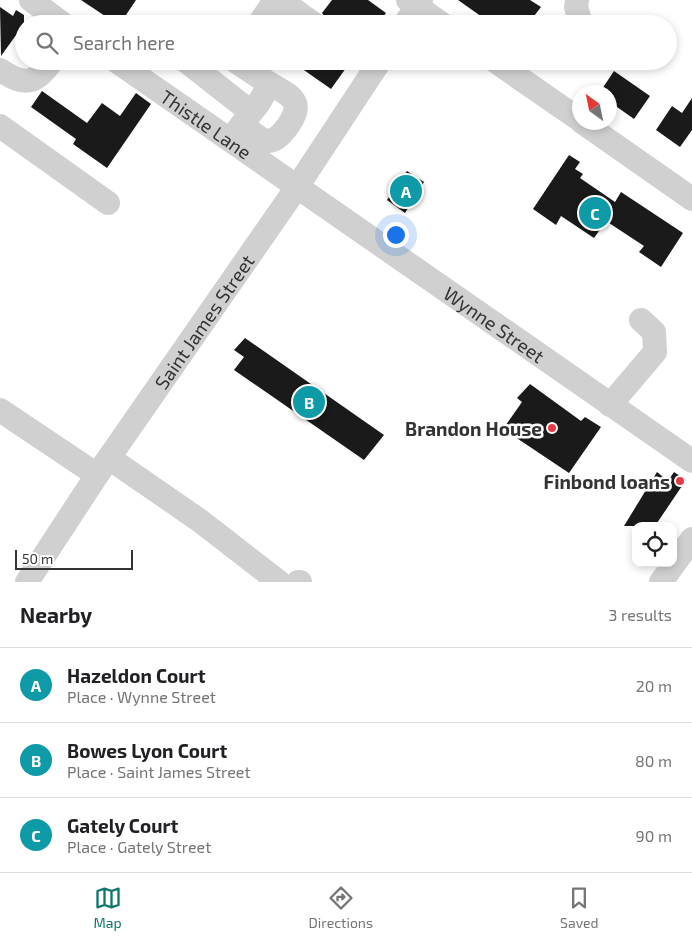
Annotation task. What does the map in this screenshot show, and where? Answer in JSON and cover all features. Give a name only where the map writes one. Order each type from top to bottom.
[{"type":"street","points":[[31,0],[51,15]]},
{"type":"street","points":[[265,15],[275,0]]},
{"type":"street","points":[[280,0],[301,15]]},
{"type":"street","points":[[577,0],[578,15]]},
{"type":"street","points":[[413,8],[426,15]]},
{"type":"street","points":[[0,70],[17,80],[25,82],[34,80],[45,70]]},
{"type":"street","name":"Thistle Lane","points":[[146,70],[241,126],[297,187]]},
{"type":"street","points":[[194,70],[241,126],[271,141],[288,125],[296,112],[296,105],[290,96],[249,70]]},
{"type":"street","name":"Saint James Street","points":[[27,582],[103,467],[297,187],[370,70]]},
{"type":"street","points":[[508,70],[572,115]]},
{"type":"street","points":[[241,126],[270,84]]},
{"type":"street","points":[[0,126],[108,203]]},
{"type":"street","points":[[594,130],[692,199]]},
{"type":"street","name":"Wynne Street","points":[[297,187],[692,461]]},
{"type":"street","points":[[610,405],[655,352],[654,332],[641,320]]},
{"type":"street","points":[[0,410],[199,520],[279,582]]},
{"type":"street","points":[[661,582],[692,539]]},
{"type":"building","points":[[81,0],[136,0],[126,15],[104,15]]},
{"type":"building","points":[[332,0],[368,0],[386,13],[385,15],[323,15],[322,13]]},
{"type":"building","points":[[458,0],[530,0],[541,7],[535,15],[479,15]]},
{"type":"building","points":[[0,7],[13,16],[16,10],[24,15],[15,15],[15,37],[1,56]]},
{"type":"building","points":[[304,70],[345,70],[331,89]]},
{"type":"building","points":[[614,71],[650,96],[634,119],[617,107],[617,85],[605,85]]},
{"type":"building","points":[[42,91],[87,123],[102,103],[120,116],[136,93],[151,104],[107,168],[73,144],[76,139],[31,107]]},
{"type":"building","points":[[692,98],[692,130],[680,147],[656,130],[672,106],[682,113]]},
{"type":"building","points":[[569,155],[580,162],[575,169],[583,174],[580,178],[615,202],[621,192],[683,233],[661,267],[639,252],[644,246],[606,221],[594,238],[561,216],[556,225],[533,209]]},
{"type":"building","points":[[407,171],[424,182],[405,213],[387,200]]},
{"type":"building","points":[[245,338],[384,435],[364,460],[234,370],[244,357],[234,350]]},
{"type":"building","name":"Brandon House","points":[[530,384],[581,421],[585,417],[601,427],[569,473],[503,429],[522,402],[517,398]]},
{"type":"building","points":[[657,472],[668,481],[674,472],[686,480],[658,522],[632,522],[632,526],[624,526]]},
{"type":"place","name":"Hazeldon Court","points":[[406,191]]},
{"type":"place","name":"Gately Court","points":[[595,213]]},
{"type":"place","name":"Bowes Lyon Court","points":[[309,402]]},
{"type":"place","name":"Brandon House","points":[[552,428]]},
{"type":"place","name":"Finbond loans","points":[[680,481]]}]
